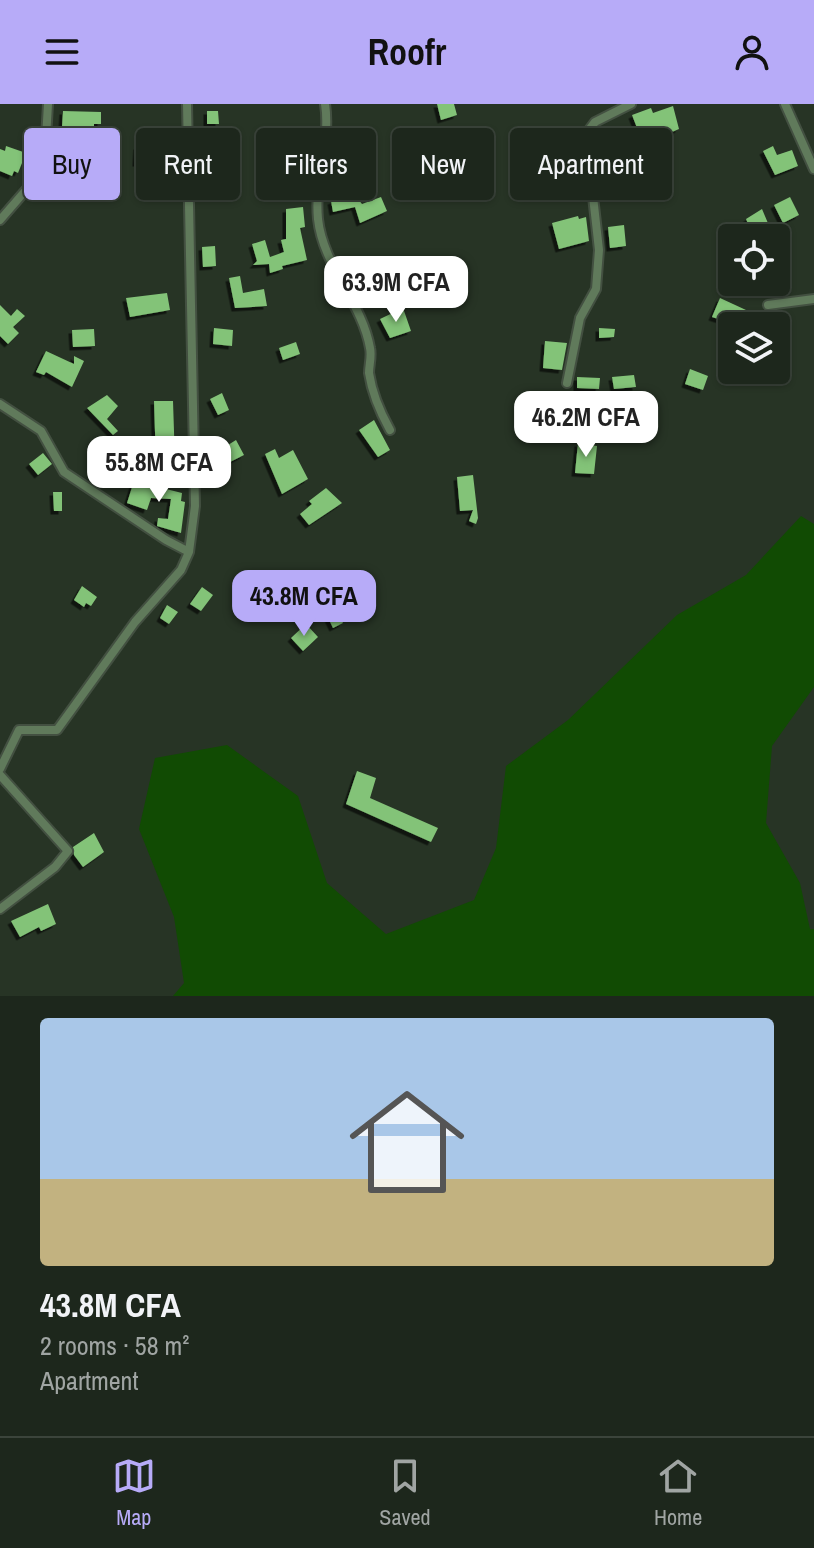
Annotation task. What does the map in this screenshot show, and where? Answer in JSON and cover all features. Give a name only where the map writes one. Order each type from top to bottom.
[{"type":"street","points":[[0,220],[33,182],[45,156],[48,104]]},
{"type":"street","points":[[0,909],[55,867],[68,851],[0,772],[19,730],[57,730],[135,622],[181,570],[189,552],[195,506],[187,104]]},
{"type":"street","points":[[325,104],[328,124],[316,179],[318,221],[327,256],[342,280],[371,349],[369,372],[379,411],[390,430]]},
{"type":"street","points":[[567,383],[580,318],[596,289],[599,250],[586,134],[595,122],[631,104]]},
{"type":"street","points":[[785,104],[814,169]]},
{"type":"street","points":[[768,305],[814,299]]},
{"type":"street","points":[[0,404],[41,431],[64,472],[189,552]]},
{"type":"green space","points":[[801,516],[814,524],[814,687],[772,746],[766,823],[800,883],[810,929],[814,929],[814,996],[173,996],[184,983],[174,917],[139,829],[155,758],[227,745],[298,796],[327,883],[386,934],[474,900],[496,848],[506,766],[568,720],[677,615],[746,575]]},
{"type":"building","points":[[437,104],[454,104],[457,115],[441,120]]},
{"type":"building","points":[[673,106],[679,129],[672,132],[672,128],[637,128],[632,115],[651,108],[653,113]]},
{"type":"building","points":[[63,111],[101,112],[101,124],[94,124],[94,128],[62,127]]},
{"type":"building","points":[[207,111],[218,111],[219,124],[207,124]]},
{"type":"building","points":[[6,146],[24,152],[18,173],[14,171],[12,176],[0,171],[0,149],[5,151]]},
{"type":"building","points":[[773,146],[777,155],[792,150],[798,166],[775,175],[763,151]]},
{"type":"building","points":[[381,197],[387,211],[360,223],[355,207],[333,212],[331,201],[359,200],[362,204]]},
{"type":"building","points":[[790,197],[799,215],[783,223],[774,205]]},
{"type":"building","points":[[303,207],[305,227],[300,228],[307,260],[282,266],[283,269],[270,273],[269,264],[253,265],[257,261],[252,244],[265,240],[270,257],[284,252],[281,240],[286,239],[286,209]]},
{"type":"building","points":[[762,209],[768,224],[748,224],[746,219]]},
{"type":"building","points":[[578,216],[579,219],[586,217],[589,241],[559,249],[552,223]]},
{"type":"building","points":[[624,225],[626,246],[610,248],[608,227]]},
{"type":"building","points":[[215,246],[216,266],[203,267],[202,247]]},
{"type":"building","points":[[240,276],[243,293],[264,289],[267,306],[235,308],[229,278]]},
{"type":"building","points":[[167,293],[170,310],[130,317],[126,298]]},
{"type":"building","points":[[720,298],[746,310],[718,312],[718,319],[712,317]]},
{"type":"building","points":[[0,305],[11,316],[17,309],[25,316],[13,327],[19,333],[8,344],[0,336]]},
{"type":"building","points":[[403,308],[411,331],[390,338],[380,319]]},
{"type":"building","points":[[214,328],[233,330],[232,346],[213,344]]},
{"type":"building","points":[[599,328],[615,329],[614,337],[599,338]]},
{"type":"building","points":[[94,329],[95,346],[73,347],[72,330]]},
{"type":"building","points":[[545,341],[567,343],[562,370],[543,368]]},
{"type":"building","points":[[296,342],[300,354],[283,360],[279,348]]},
{"type":"building","points":[[46,351],[74,364],[74,356],[84,361],[72,387],[46,372],[44,375],[36,372]]},
{"type":"building","points":[[690,369],[708,376],[703,390],[685,384]]},
{"type":"building","points":[[634,375],[636,387],[614,389],[612,377]]},
{"type":"building","points":[[577,377],[600,378],[599,389],[577,388]]},
{"type":"building","points":[[222,393],[229,410],[218,415],[210,399]]},
{"type":"building","points":[[107,395],[118,406],[107,419],[118,431],[113,435],[87,408]]},
{"type":"building","points":[[154,401],[173,401],[175,462],[156,463]]},
{"type":"building","points":[[560,412],[562,429],[532,432],[531,414]]},
{"type":"building","points":[[618,417],[630,419],[628,432],[616,431]]},
{"type":"building","points":[[374,420],[390,450],[378,457],[359,430]]},
{"type":"building","points":[[236,440],[244,455],[218,468],[212,455]]},
{"type":"building","points":[[578,443],[597,446],[594,474],[575,473]]},
{"type":"building","points":[[275,449],[279,458],[293,450],[308,479],[282,494],[265,454]]},
{"type":"building","points":[[43,453],[52,464],[38,475],[29,464]]},
{"type":"building","points":[[473,475],[476,524],[469,521],[473,510],[460,511],[457,477]]},
{"type":"building","points":[[134,481],[182,493],[181,501],[185,502],[181,533],[157,526],[158,518],[168,519],[171,499],[151,498],[147,510],[127,503]]},
{"type":"building","points":[[326,488],[342,503],[309,525],[300,514],[312,504],[309,501]]},
{"type":"building","points":[[53,492],[62,492],[62,511],[54,511]]},
{"type":"building","points":[[320,578],[343,623],[333,628],[311,582]]},
{"type":"building","points":[[82,586],[97,597],[91,606],[86,603],[84,607],[74,600]]},
{"type":"building","points":[[202,587],[213,595],[201,611],[190,604]]},
{"type":"building","points":[[167,605],[178,612],[169,624],[160,618]]},
{"type":"building","points":[[306,624],[318,637],[303,651],[291,638]]},
{"type":"building","points":[[357,771],[376,778],[370,798],[438,828],[431,842],[346,804]]},
{"type":"building","points":[[94,833],[104,852],[83,867],[74,855],[73,847]]},
{"type":"building","points":[[48,904],[56,924],[41,931],[39,927],[20,937],[11,921]]}]
